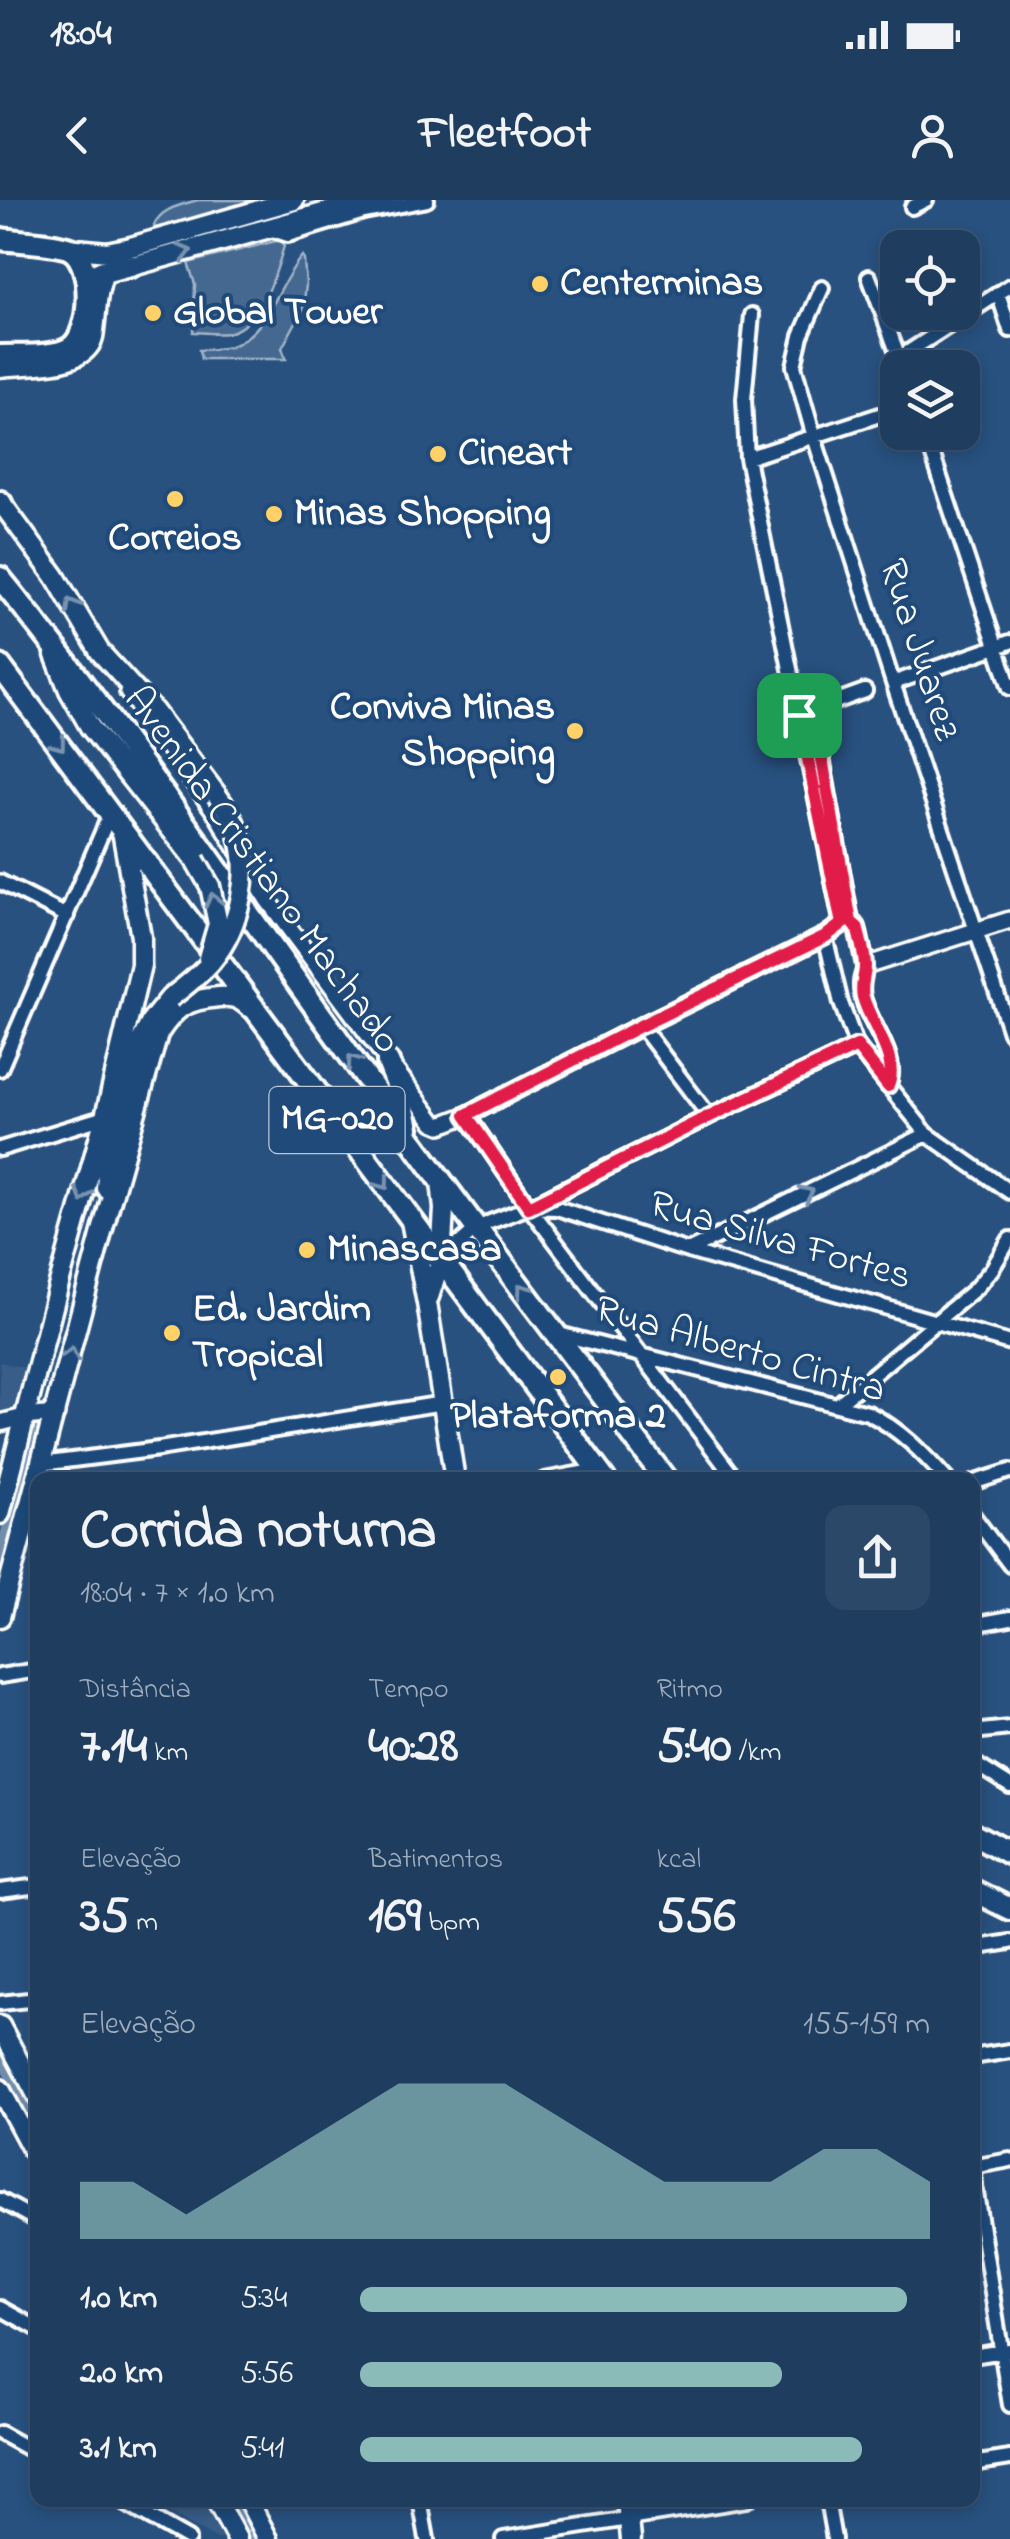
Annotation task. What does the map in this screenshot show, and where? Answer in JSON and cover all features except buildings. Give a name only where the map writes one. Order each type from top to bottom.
[{"type":"highway","points":[[0,239],[66,248],[81,261],[91,286]]},
{"type":"highway","points":[[0,356],[61,353],[74,346],[84,329],[90,279],[100,271],[131,266]]},
{"type":"highway","points":[[0,564],[15,596]]},
{"type":"highway","name":"Avenida Cristiano Machado","points":[[0,578],[186,822],[411,1139],[660,1472]]},
{"type":"highway","name":"MG-020","points":[[0,666],[411,1220]]},
{"type":"highway","points":[[388,1062],[411,1139]]},
{"type":"highway","points":[[411,1220],[599,1472]]},
{"type":"highway","points":[[980,1838],[1010,1854]]},
{"type":"highway","points":[[980,1894],[1010,1908]]},
{"type":"main road","points":[[66,248],[107,252],[294,200]]},
{"type":"main road","points":[[131,266],[370,200]]},
{"type":"main road","points":[[0,367],[70,360],[82,355],[92,342],[91,286]]},
{"type":"main road","name":"Avenida Cristiano Machado","points":[[0,502],[43,558],[100,652],[153,710],[234,822],[244,866],[236,916],[220,950],[195,979],[170,998]]},
{"type":"main road","name":"Avenida Cristiano Machado","points":[[49,641],[90,727],[210,886],[218,924],[208,958],[170,998]]},
{"type":"main road","points":[[103,1228],[113,1115],[141,965],[142,937],[116,822]]},
{"type":"main road","points":[[38,1472],[158,1034],[170,1016],[196,998],[232,996],[242,1000],[262,1020]]},
{"type":"main road","points":[[0,1514],[57,1291],[113,1115],[141,1041],[170,998]]},
{"type":"main road","name":"MG-020","points":[[427,1303],[441,1260],[441,1179]]},
{"type":"main road","name":"MG-020","points":[[411,1220],[454,1472]]},
{"type":"main road","points":[[57,1291],[72,1292],[85,1299]]},
{"type":"main road","points":[[0,1617],[30,1502]]},
{"type":"main road","points":[[0,2026],[30,2081]]},
{"type":"main road","points":[[0,2089],[30,2145]]},
{"type":"main road","points":[[220,2507],[237,2539]]},
{"type":"main road","points":[[252,2507],[268,2539]]},
{"type":"street","points":[[270,229],[288,235],[364,212],[426,200]]},
{"type":"street","points":[[912,207],[926,200]]},
{"type":"street","points":[[869,277],[896,350]]},
{"type":"street","name":"Rua Juarez","points":[[822,288],[800,336],[794,366],[1010,1032]]},
{"type":"street","points":[[919,350],[1004,290],[1010,330]]},
{"type":"street","points":[[752,314],[744,399],[746,458],[801,714]]},
{"type":"street","points":[[746,458],[880,415]]},
{"type":"street","points":[[932,450],[1003,644],[1010,688]]},
{"type":"street","points":[[894,683],[1003,644]]},
{"type":"street","points":[[100,652],[216,813],[267,899],[388,1062],[441,1126],[846,924],[857,927],[865,966],[863,996],[888,1056],[892,1079],[888,1086]]},
{"type":"street","points":[[801,714],[865,691]]},
{"type":"street","points":[[801,714],[816,725],[846,924]]},
{"type":"street","points":[[0,1069],[68,916],[116,822]]},
{"type":"street","points":[[0,882],[68,916]]},
{"type":"street","points":[[865,966],[1010,920]]},
{"type":"street","points":[[826,936],[841,1003],[857,1046],[926,1134],[1010,1192]]},
{"type":"street","points":[[640,1026],[710,1116]]},
{"type":"street","points":[[441,1260],[476,1228],[529,1207],[857,1046]]},
{"type":"street","points":[[0,1149],[113,1115]]},
{"type":"street","points":[[466,1115],[529,1207],[730,1472]]},
{"type":"street","points":[[688,1252],[926,1134]]},
{"type":"street","name":"Rua Silva Fortes","points":[[529,1207],[557,1208],[688,1252],[1010,1343]]},
{"type":"street","points":[[837,1406],[975,1289],[1010,1239]]},
{"type":"street","name":"Rua Alberto Cintra","points":[[554,1333],[868,1413],[900,1432],[939,1472]]},
{"type":"street","points":[[40,1464],[159,1449],[443,1402]]},
{"type":"street","points":[[0,1424],[56,1414]]},
{"type":"street","points":[[980,1480],[1010,1471]]},
{"type":"street","points":[[980,1523],[1004,1549],[1010,1565]]},
{"type":"street","points":[[980,1624],[1010,1618]]},
{"type":"street","points":[[0,1676],[30,1671]]},
{"type":"street","points":[[980,1731],[1010,1728]]},
{"type":"street","points":[[980,1767],[1010,1786]]},
{"type":"street","points":[[0,1891],[30,1887]]},
{"type":"street","points":[[980,1947],[1010,1942]]},
{"type":"street","points":[[0,2003],[30,2000]]},
{"type":"street","points":[[980,2056],[1010,2051]]},
{"type":"street","points":[[980,2166],[1010,2160]]},
{"type":"street","points":[[0,2200],[30,2217]]},
{"type":"street","points":[[980,2259],[1005,2351],[1010,2404]]},
{"type":"street","points":[[0,2308],[30,2325]]},
{"type":"street","points":[[980,2355],[1005,2351]]},
{"type":"street","points":[[0,2433],[30,2450]]},
{"type":"street","points":[[980,2463],[1010,2458]]},
{"type":"street","points":[[129,2507],[162,2533],[188,2539]]},
{"type":"street","points":[[421,2507],[427,2539]]},
{"type":"street","points":[[503,2539],[630,2530],[666,2512],[700,2507]]},
{"type":"street","points":[[829,2507],[834,2539]]},
{"type":"shaded area","points":[[198,200],[262,200],[155,228],[157,219],[167,211]]},
{"type":"shaded area","points":[[280,240],[284,246],[271,285],[249,320],[227,333],[193,332],[195,284],[188,263]]},
{"type":"shaded area","points":[[302,256],[306,285],[303,309],[282,348],[286,359],[201,359],[199,350],[232,346],[255,329]]},
{"type":"shaded area","points":[[0,1362],[29,1369],[18,1409],[0,1414]]},
{"type":"shaded area","points":[[158,2507],[207,2507],[225,2539],[216,2539]]},
{"type":"waterway","points":[[0,1557],[34,1429]]},
{"type":"waterway","points":[[0,2056],[30,2112]]},
{"type":"waterway","points":[[237,2507],[253,2539]]},
{"type":"place","name":"Centerminas","points":[[540,284]]},
{"type":"place","name":"Global Tower","points":[[153,313]]},
{"type":"place","name":"Cineart","points":[[438,454]]},
{"type":"place","name":"Correios","points":[[175,499]]},
{"type":"place","name":"Minas Shopping","points":[[274,514]]},
{"type":"place","name":"Conviva Minas Shopping","points":[[575,731]]},
{"type":"place","name":"Minascasa","points":[[307,1250]]},
{"type":"place","name":"Ed. Jardim Tropical","points":[[172,1333]]},
{"type":"place","name":"Plataforma 2","points":[[558,1377]]},
{"type":"route","points":[[799,715],[810,717],[816,725],[851,922],[857,927],[865,966],[863,996],[888,1056],[892,1079],[888,1086],[857,1046],[529,1207],[466,1115],[826,936],[842,924],[799,715]]}]
